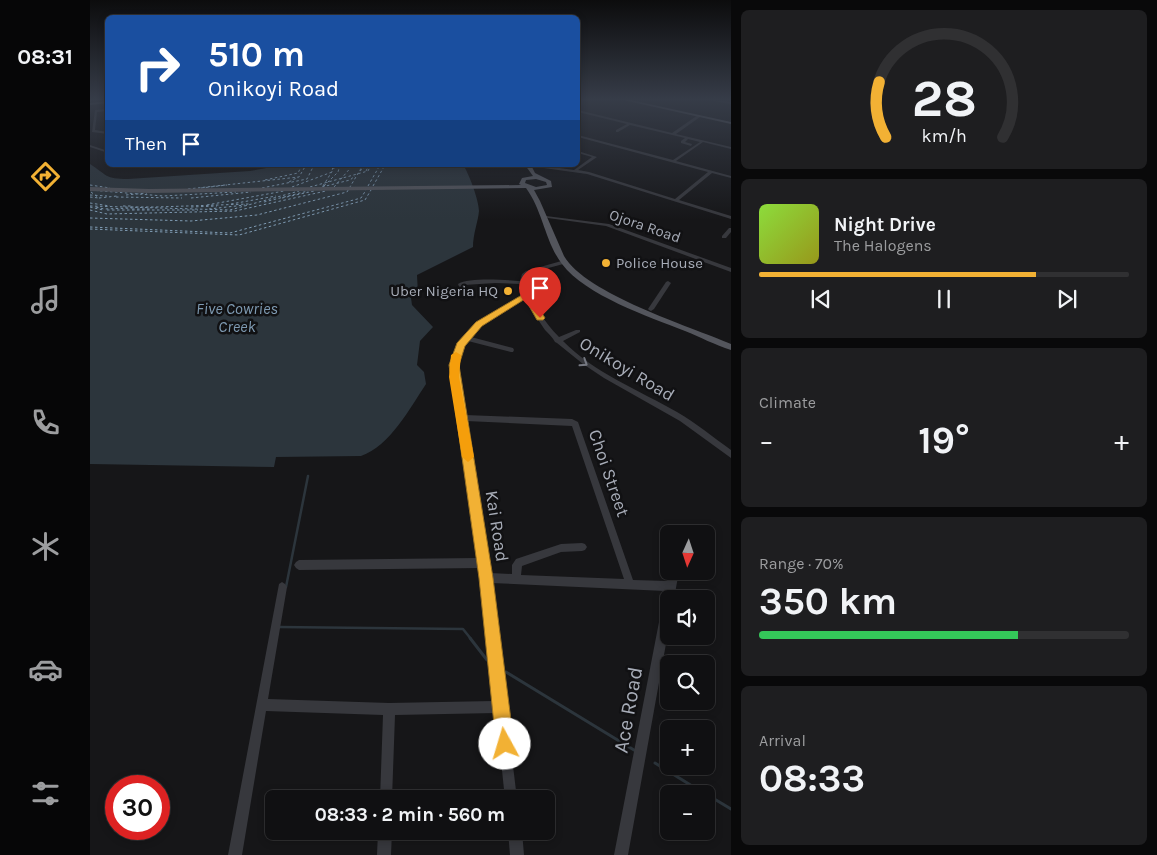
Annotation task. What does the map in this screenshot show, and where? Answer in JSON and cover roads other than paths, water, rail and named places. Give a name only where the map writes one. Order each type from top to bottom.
[{"type":"main road","points":[[525,167],[528,174],[525,184]]},
{"type":"main road","points":[[530,167],[533,174],[551,184],[543,189],[540,197],[565,254],[576,270],[604,289],[731,342]]},
{"type":"main road","points":[[525,184],[541,178]]},
{"type":"main road","points":[[525,184],[534,194],[543,219],[565,262],[582,279],[601,291],[731,347]]},
{"type":"main road","points":[[90,188],[149,191],[525,184],[543,189]]},
{"type":"street","points":[[593,140],[731,178]]},
{"type":"street","points":[[685,140],[682,142],[691,145]]},
{"type":"street","points":[[697,140],[731,148]]},
{"type":"street","points":[[674,161],[702,141]]},
{"type":"street","points":[[90,146],[105,151]]},
{"type":"street","points":[[95,148],[105,146]]},
{"type":"street","points":[[576,170],[596,157],[580,153]]},
{"type":"street","points":[[548,167],[576,170],[731,218]]},
{"type":"street","points":[[676,200],[710,172]]},
{"type":"street","name":"Ojora Road","points":[[548,217],[607,225],[731,270]]},
{"type":"street","points":[[724,237],[731,229]]},
{"type":"street","points":[[465,294],[463,283],[495,281],[522,283],[525,274],[528,272],[565,262]]},
{"type":"street","name":"Onikoyi Road","points":[[522,283],[527,295],[557,341],[588,365],[690,424],[731,455]]},
{"type":"street","points":[[652,309],[668,283]]},
{"type":"street","name":"Kai Road","points":[[510,790],[486,578],[454,365],[460,345],[479,324],[527,295]]},
{"type":"street","points":[[557,341],[578,331]]},
{"type":"street","points":[[466,338],[511,350]]},
{"type":"street","name":"Choi Street","points":[[461,418],[572,422],[575,424],[630,584]]},
{"type":"street","points":[[516,580],[517,565],[520,562],[561,548],[582,547]]},
{"type":"street","points":[[299,565],[484,563]]},
{"type":"street","points":[[486,578],[670,586]]},
{"type":"street","name":"Ace Road","points":[[621,855],[672,580]]},
{"type":"street","points":[[235,855],[282,587]]},
{"type":"street","points":[[262,705],[389,709],[501,707]]},
{"type":"street","points":[[386,790],[389,709]]},
{"type":"street","points":[[384,855],[385,840]]},
{"type":"street","points":[[516,840],[518,855]]},
{"type":"water","name":"Five Cowries Creek","points":[[90,164],[103,174],[120,179],[250,171],[272,167],[464,167],[471,180],[479,206],[473,247],[417,275],[418,294],[411,298],[412,305],[433,327],[420,341],[417,365],[424,372],[426,384],[406,415],[381,444],[361,456],[276,457],[274,467],[90,464]]},
{"type":"waterway","points":[[286,587],[308,476]]},
{"type":"waterway","points":[[279,627],[463,629],[471,639]]},
{"type":"waterway","points":[[470,638],[487,660]]},
{"type":"waterway","points":[[506,672],[634,750]]},
{"type":"waterway","points":[[655,763],[690,785]]},
{"type":"waterway","points":[[715,799],[731,809]]},
{"type":"place","name":"Police House","points":[[606,263]]},
{"type":"place","name":"Uber Nigeria HQ","points":[[508,291]]}]
